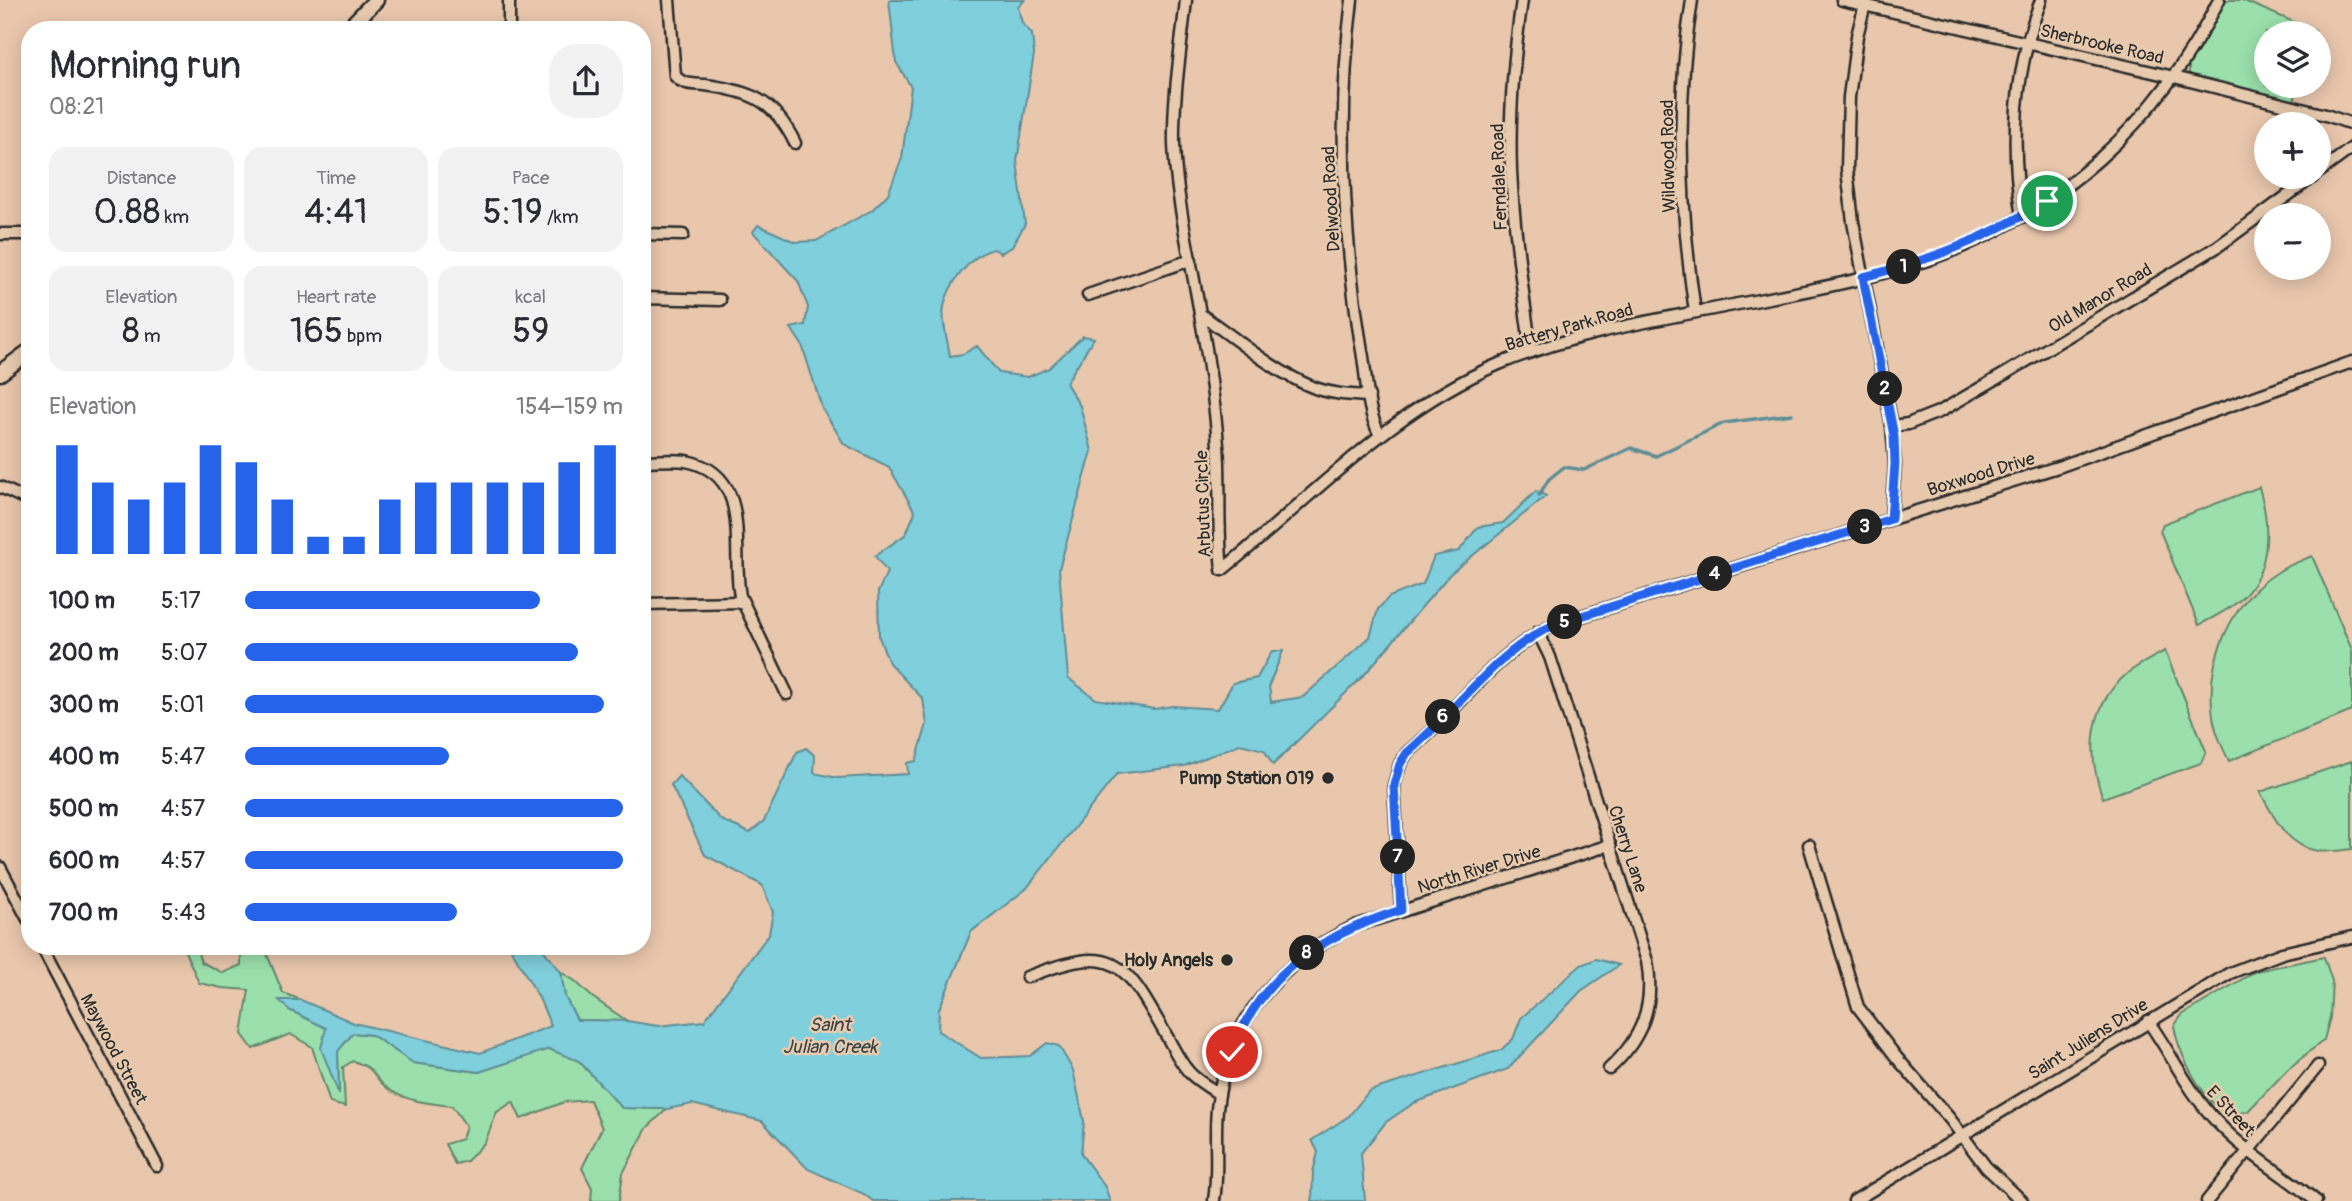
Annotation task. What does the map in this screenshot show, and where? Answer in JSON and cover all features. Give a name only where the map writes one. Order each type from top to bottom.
[{"type":"main road","points":[[356,21],[376,0]]},
{"type":"main road","points":[[0,373],[21,358]]},
{"type":"street","points":[[509,0],[509,21]]},
{"type":"street","points":[[1185,0],[1174,141],[1178,184],[1200,314],[1310,386],[1327,392],[1369,396],[1373,418],[1380,435]]},
{"type":"street","name":"Delwood Road","points":[[1352,0],[1345,63],[1343,186],[1357,324],[1369,396]]},
{"type":"street","name":"Ferndale Road","points":[[1522,0],[1513,84],[1511,167],[1531,352]]},
{"type":"street","name":"Wildwood Road","points":[[1692,0],[1683,65],[1681,149],[1684,214],[1695,312]]},
{"type":"street","name":"Sherbrooke Road","points":[[1842,0],[1865,3],[2174,77],[2352,124]]},
{"type":"street","points":[[2022,217],[2016,147],[2017,104],[2026,42],[2040,0]]},
{"type":"street","name":"Battery Park Road","points":[[1380,435],[1431,398],[1531,352],[1619,327],[1863,277],[1931,259],[2022,217],[2075,182],[2145,114],[2174,77],[2219,0]]},
{"type":"street","points":[[1865,3],[1854,57],[1847,132],[1847,169],[1853,222],[1892,426],[1895,464],[1891,519]]},
{"type":"street","points":[[669,4],[673,70],[679,81],[738,90],[761,100],[786,124],[795,143]]},
{"type":"street","points":[[2331,163],[2352,148]]},
{"type":"street","name":"Old Manor Road","points":[[1892,426],[1924,419],[1941,411],[2217,247],[2297,189]]},
{"type":"street","points":[[0,234],[21,234]]},
{"type":"street","points":[[651,234],[683,235]]},
{"type":"street","points":[[1088,295],[1191,260]]},
{"type":"street","points":[[651,298],[720,300]]},
{"type":"street","name":"Arbutus Circle","points":[[1200,314],[1207,351],[1219,461],[1222,570],[1380,435]]},
{"type":"street","name":"Boxwood Drive","points":[[1401,910],[1394,785],[1400,764],[1407,753],[1497,663],[1538,632],[1556,624],[2061,466],[2352,362]]},
{"type":"street","points":[[651,461],[692,463],[708,470],[725,485],[731,495],[736,512],[737,580],[742,602],[787,694]]},
{"type":"street","points":[[0,486],[21,496]]},
{"type":"street","points":[[651,604],[742,602]]},
{"type":"street","name":"Cherry Lane","points":[[1538,632],[1550,657],[1647,961],[1649,1007],[1637,1037],[1622,1058],[1609,1069]]},
{"type":"street","name":"North River Drive","points":[[1214,1200],[1217,1174],[1215,1129],[1219,1094],[1237,1037],[1262,995],[1295,960],[1335,935],[1401,910],[1610,845]]},
{"type":"street","points":[[1809,845],[1858,1007],[1986,1167],[2022,1201]]},
{"type":"street","points":[[0,867],[21,906]]},
{"type":"street","name":"Saint Juliens Drive","points":[[1854,1201],[2230,973],[2282,953],[2352,937]]},
{"type":"street","name":"Maywood Street","points":[[46,955],[158,1166]]},
{"type":"street","points":[[1027,976],[1074,960],[1105,961],[1117,966],[1136,984],[1187,1070],[1219,1094]]},
{"type":"street","name":"E Street","points":[[2148,1021],[2195,1097],[2217,1123],[2248,1152],[2316,1201]]},
{"type":"street","points":[[2207,1201],[2318,1066]]},
{"type":"green space","points":[[2224,0],[2242,0],[2291,21],[2254,21],[2254,91],[2194,77],[2189,73],[2189,65]]},
{"type":"green space","points":[[2259,487],[2265,516],[2266,546],[2258,575],[2241,599],[2199,625],[2160,531],[2163,524]]},
{"type":"green space","points":[[2312,556],[2352,650],[2352,711],[2229,761],[2215,728],[2212,695],[2213,674],[2225,634],[2247,599],[2261,584],[2282,570]]},
{"type":"green space","points":[[2165,651],[2206,751],[2201,763],[2103,798],[2094,763],[2093,746],[2099,712],[2118,683],[2136,667]]},
{"type":"green space","points":[[2352,761],[2352,849],[2322,852],[2297,843],[2282,829],[2260,792]]},
{"type":"green space","points":[[187,955],[199,955],[201,962],[223,973],[241,965],[240,955],[267,955],[283,993],[301,1000],[281,1000],[289,1010],[327,1028],[339,1092],[338,1051],[353,1033],[372,1035],[413,1063],[479,1072],[549,1049],[579,1061],[622,1108],[667,1109],[647,1128],[623,1173],[619,1201],[591,1201],[592,1188],[582,1168],[602,1128],[590,1100],[564,1102],[521,1119],[513,1102],[497,1112],[485,1142],[467,1161],[455,1164],[445,1144],[462,1139],[466,1126],[452,1106],[401,1096],[387,1088],[366,1067],[353,1061],[343,1067],[345,1107],[330,1103],[312,1047],[290,1034],[253,1049],[242,1034],[249,990],[199,983]]},
{"type":"green space","points":[[2324,957],[2332,981],[2330,1017],[2324,1040],[2288,1069],[2248,1111],[2232,1115],[2217,1107],[2188,1067],[2174,1026],[2182,1015],[2256,971]]},
{"type":"green space","points":[[561,972],[627,1021],[577,1020],[565,997]]},
{"type":"water","name":"Saint Julian Creek","points":[[889,0],[1025,0],[1018,7],[1022,23],[1032,34],[1034,54],[1017,161],[1025,224],[1012,247],[1001,253],[994,249],[986,252],[962,271],[946,298],[943,318],[950,356],[963,354],[977,346],[999,373],[1028,377],[1049,368],[1083,336],[1094,338],[1066,383],[1080,406],[1092,451],[1059,569],[1068,678],[1096,699],[1154,709],[1173,706],[1218,709],[1233,683],[1257,678],[1272,651],[1283,651],[1269,685],[1271,702],[1303,697],[1370,637],[1378,609],[1389,597],[1423,584],[1434,556],[1459,551],[1478,527],[1503,523],[1536,491],[1546,496],[1450,574],[1365,674],[1273,765],[1264,750],[1240,744],[1184,766],[1117,774],[1026,889],[971,932],[939,1009],[938,1031],[981,1058],[1030,1056],[1047,1043],[1059,1046],[1073,1070],[1084,1121],[1081,1154],[1105,1187],[1110,1201],[873,1201],[864,1194],[808,1169],[762,1121],[692,1104],[667,1109],[622,1108],[579,1061],[549,1049],[479,1072],[413,1063],[372,1035],[353,1033],[338,1051],[339,1095],[321,1048],[326,1028],[289,1010],[279,1000],[301,1000],[354,1023],[480,1053],[551,1026],[539,998],[515,955],[547,955],[561,972],[565,997],[577,1020],[627,1021],[658,1026],[704,1021],[769,934],[773,912],[762,885],[705,855],[671,785],[679,776],[721,820],[750,833],[764,821],[797,752],[806,748],[815,756],[814,773],[838,778],[908,774],[907,763],[916,761],[927,724],[923,699],[889,663],[879,637],[878,592],[887,572],[875,556],[906,534],[915,512],[889,467],[844,444],[822,408],[802,345],[791,328],[805,325],[808,307],[798,281],[753,232],[758,225],[795,242],[816,241],[872,210],[888,194],[902,158],[911,87],[896,62]]},
{"type":"water","points":[[1596,959],[1619,965],[1581,991],[1508,1069],[1414,1103],[1386,1122],[1361,1153],[1365,1201],[1312,1201],[1313,1172],[1318,1152],[1312,1140],[1349,1116],[1369,1091],[1501,1050],[1513,1039],[1521,1018],[1581,965]]},
{"type":"waterway","points":[[1539,495],[1549,479],[1564,467],[1584,470],[1631,448],[1656,456],[1724,423],[1792,414]]},
{"type":"place","name":"Pump Station 019","points":[[1328,778]]},
{"type":"place","name":"Holy Angels","points":[[1227,960]]},
{"type":"route","points":[[1232,1052],[1248,1015],[1262,995],[1295,960],[1335,935],[1401,910],[1394,785],[1400,764],[1407,753],[1513,649],[1538,632],[1556,624],[1891,519],[1894,495],[1894,436],[1863,277],[1931,259],[1974,242],[2047,201]]}]
